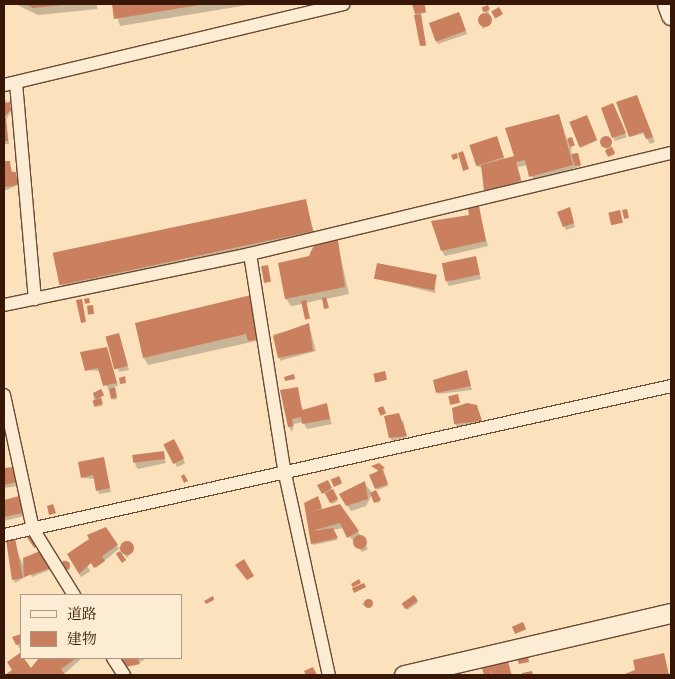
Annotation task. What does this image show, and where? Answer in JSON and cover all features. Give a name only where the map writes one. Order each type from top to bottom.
[{"type":"street","points":[[35,299],[10,84],[343,4]]},
{"type":"street","points":[[667,4],[671,14]]},
{"type":"street","points":[[4,305],[250,254],[671,153]]},
{"type":"street","points":[[250,254],[285,474],[329,675]]},
{"type":"street","points":[[4,535],[285,474],[671,386]]},
{"type":"street","points":[[4,395],[33,529],[73,594]]},
{"type":"street","points":[[404,675],[671,613]]},
{"type":"street","points":[[114,659],[124,675]]},
{"type":"building","points":[[25,4],[63,4],[63,5],[33,8]]},
{"type":"building","points":[[112,4],[199,4],[199,5],[114,19]]},
{"type":"building","points":[[412,4],[424,4],[426,12],[415,14]]},
{"type":"building","points":[[488,5],[490,10],[483,12],[482,8]]},
{"type":"building","points":[[499,7],[503,14],[495,18],[491,12]]},
{"type":"building","points":[[459,12],[466,31],[436,42],[429,23]]},
{"type":"building","points":[[485,13],[490,15],[492,20],[490,25],[485,27],[480,25],[478,20],[480,15]]},
{"type":"building","points":[[421,14],[426,45],[420,46],[414,15]]},
{"type":"building","points":[[637,95],[653,137],[646,139],[643,132],[629,137],[616,102]]},
{"type":"building","points":[[10,102],[11,110],[4,117],[4,103]]},
{"type":"building","points":[[613,103],[626,133],[612,138],[601,108]]},
{"type":"building","points":[[559,114],[573,165],[529,177],[525,160],[516,162],[521,181],[484,191],[481,165],[514,156],[505,128]]},
{"type":"building","points":[[587,115],[597,140],[579,147],[569,122]]},
{"type":"building","points":[[4,118],[6,118],[8,141],[4,141]]},
{"type":"building","points":[[497,136],[504,157],[476,166],[469,145]]},
{"type":"building","points":[[604,136],[608,136],[612,142],[608,148],[604,148],[600,144],[600,140]]},
{"type":"building","points":[[572,137],[575,146],[570,147],[567,139]]},
{"type":"building","points":[[612,147],[615,153],[608,157],[605,151]]},
{"type":"building","points":[[463,151],[469,169],[463,171],[458,153]]},
{"type":"building","points":[[457,153],[458,158],[453,160],[451,155]]},
{"type":"building","points":[[578,153],[581,165],[575,166],[571,154]]},
{"type":"building","points":[[4,161],[10,161],[11,172],[16,172],[18,184],[4,187]]},
{"type":"building","points":[[306,199],[313,231],[60,285],[53,253]]},
{"type":"building","points":[[479,206],[486,241],[441,251],[431,221],[469,215],[468,209]]},
{"type":"building","points":[[570,207],[574,223],[563,227],[557,212]]},
{"type":"building","points":[[627,209],[629,218],[624,219],[622,210]]},
{"type":"building","points":[[620,210],[623,223],[611,225],[608,213]]},
{"type":"building","points":[[338,240],[345,287],[285,299],[278,263],[309,256],[314,245]]},
{"type":"building","points":[[476,256],[480,275],[446,282],[442,263]]},
{"type":"building","points":[[377,263],[437,275],[434,290],[374,279]]},
{"type":"building","points":[[268,265],[271,282],[264,283],[261,266]]},
{"type":"building","points":[[251,295],[261,339],[248,341],[246,334],[143,358],[135,323]]},
{"type":"building","points":[[326,297],[329,308],[324,309],[322,298]]},
{"type":"building","points":[[89,298],[90,303],[85,304],[84,299]]},
{"type":"building","points":[[82,299],[86,322],[81,323],[76,300]]},
{"type":"building","points":[[306,300],[310,319],[305,320],[301,301]]},
{"type":"building","points":[[93,305],[94,314],[88,315],[87,306]]},
{"type":"building","points":[[309,323],[313,351],[278,358],[273,336]]},
{"type":"building","points":[[119,333],[128,366],[114,369],[105,337]]},
{"type":"building","points":[[107,347],[117,383],[103,386],[98,368],[85,371],[80,352]]},
{"type":"building","points":[[467,370],[471,386],[436,393],[433,380]]},
{"type":"building","points":[[385,371],[387,380],[375,382],[373,374]]},
{"type":"building","points":[[294,374],[295,379],[285,381],[284,377]]},
{"type":"building","points":[[125,376],[126,383],[120,384],[119,378]]},
{"type":"building","points":[[115,387],[117,397],[111,399],[109,389]]},
{"type":"building","points":[[298,387],[302,410],[327,403],[330,419],[302,424],[301,417],[292,419],[293,426],[288,427],[280,390]]},
{"type":"building","points":[[101,389],[104,395],[96,399],[93,393]]},
{"type":"building","points":[[458,394],[460,403],[450,405],[448,396]]},
{"type":"building","points":[[101,398],[103,404],[94,406],[92,401]]},
{"type":"building","points":[[467,403],[477,405],[482,421],[454,424],[452,408]]},
{"type":"building","points":[[383,406],[386,413],[381,416],[377,408]]},
{"type":"building","points":[[399,413],[407,436],[389,438],[384,416]]},
{"type":"building","points":[[174,439],[184,459],[173,464],[163,444]]},
{"type":"building","points":[[164,451],[165,459],[133,463],[132,455]]},
{"type":"building","points":[[104,457],[110,488],[96,491],[93,475],[81,478],[78,462]]},
{"type":"building","points":[[379,463],[385,468],[382,469],[388,484],[375,489],[369,475],[379,471],[371,466]]},
{"type":"building","points":[[13,467],[16,482],[4,485],[4,468]]},
{"type":"building","points":[[184,474],[188,481],[184,483],[181,476]]},
{"type":"building","points":[[339,476],[342,483],[334,487],[331,480]]},
{"type":"building","points":[[328,480],[332,488],[322,494],[317,485]]},
{"type":"building","points":[[365,481],[368,499],[346,506],[339,494]]},
{"type":"building","points":[[333,489],[338,499],[330,503],[325,493]]},
{"type":"building","points":[[376,490],[381,500],[374,503],[370,493]]},
{"type":"building","points":[[19,496],[23,513],[4,517],[4,500]]},
{"type":"building","points":[[318,496],[322,508],[311,512],[340,504],[359,531],[347,538],[340,523],[312,531],[333,528],[338,538],[311,544],[304,503]]},
{"type":"building","points":[[53,504],[56,513],[49,515],[47,506]]},
{"type":"building","points":[[106,527],[118,545],[102,556],[105,561],[94,568],[91,563],[79,574],[67,554],[89,539],[87,535]]},
{"type":"building","points":[[33,532],[41,544],[34,548],[26,536]]},
{"type":"building","points":[[360,535],[365,537],[367,542],[365,547],[360,549],[355,547],[353,542],[355,537]]},
{"type":"building","points":[[15,538],[23,578],[12,580],[6,540]]},
{"type":"building","points":[[124,541],[130,541],[134,548],[130,555],[124,555],[120,551],[120,545]]},
{"type":"building","points":[[40,551],[54,567],[24,577],[23,558]]},
{"type":"building","points":[[120,551],[126,560],[122,563],[116,554]]},
{"type":"building","points":[[244,559],[254,576],[247,580],[235,565]]},
{"type":"building","points":[[65,560],[70,565],[65,570],[60,565]]},
{"type":"building","points":[[359,579],[361,583],[353,587],[351,584]]},
{"type":"building","points":[[364,583],[366,587],[354,593],[352,588]]},
{"type":"building","points":[[414,595],[418,601],[405,609],[402,603]]},
{"type":"building","points":[[213,596],[214,600],[206,604],[204,601]]},
{"type":"building","points":[[368,598],[373,603],[368,608],[363,603]]},
{"type":"building","points":[[523,622],[526,629],[515,634],[512,627]]},
{"type":"building","points":[[20,634],[20,643],[16,645],[12,637]]},
{"type":"building","points":[[527,652],[529,662],[519,664],[516,655]]},
{"type":"building","points":[[20,653],[20,659],[24,659],[31,668],[38,659],[75,659],[61,669],[65,675],[5,675],[12,670],[7,662]]},
{"type":"building","points":[[664,653],[669,675],[622,675],[635,670],[633,660]]},
{"type":"building","points":[[507,657],[511,674],[492,675],[487,662]]},
{"type":"building","points":[[138,659],[140,664],[126,667],[122,660]]},
{"type":"building","points":[[489,666],[491,675],[484,675],[482,668]]},
{"type":"building","points":[[313,667],[317,675],[306,675],[304,671]]},
{"type":"building","points":[[532,671],[533,675],[522,675],[522,673]]}]
